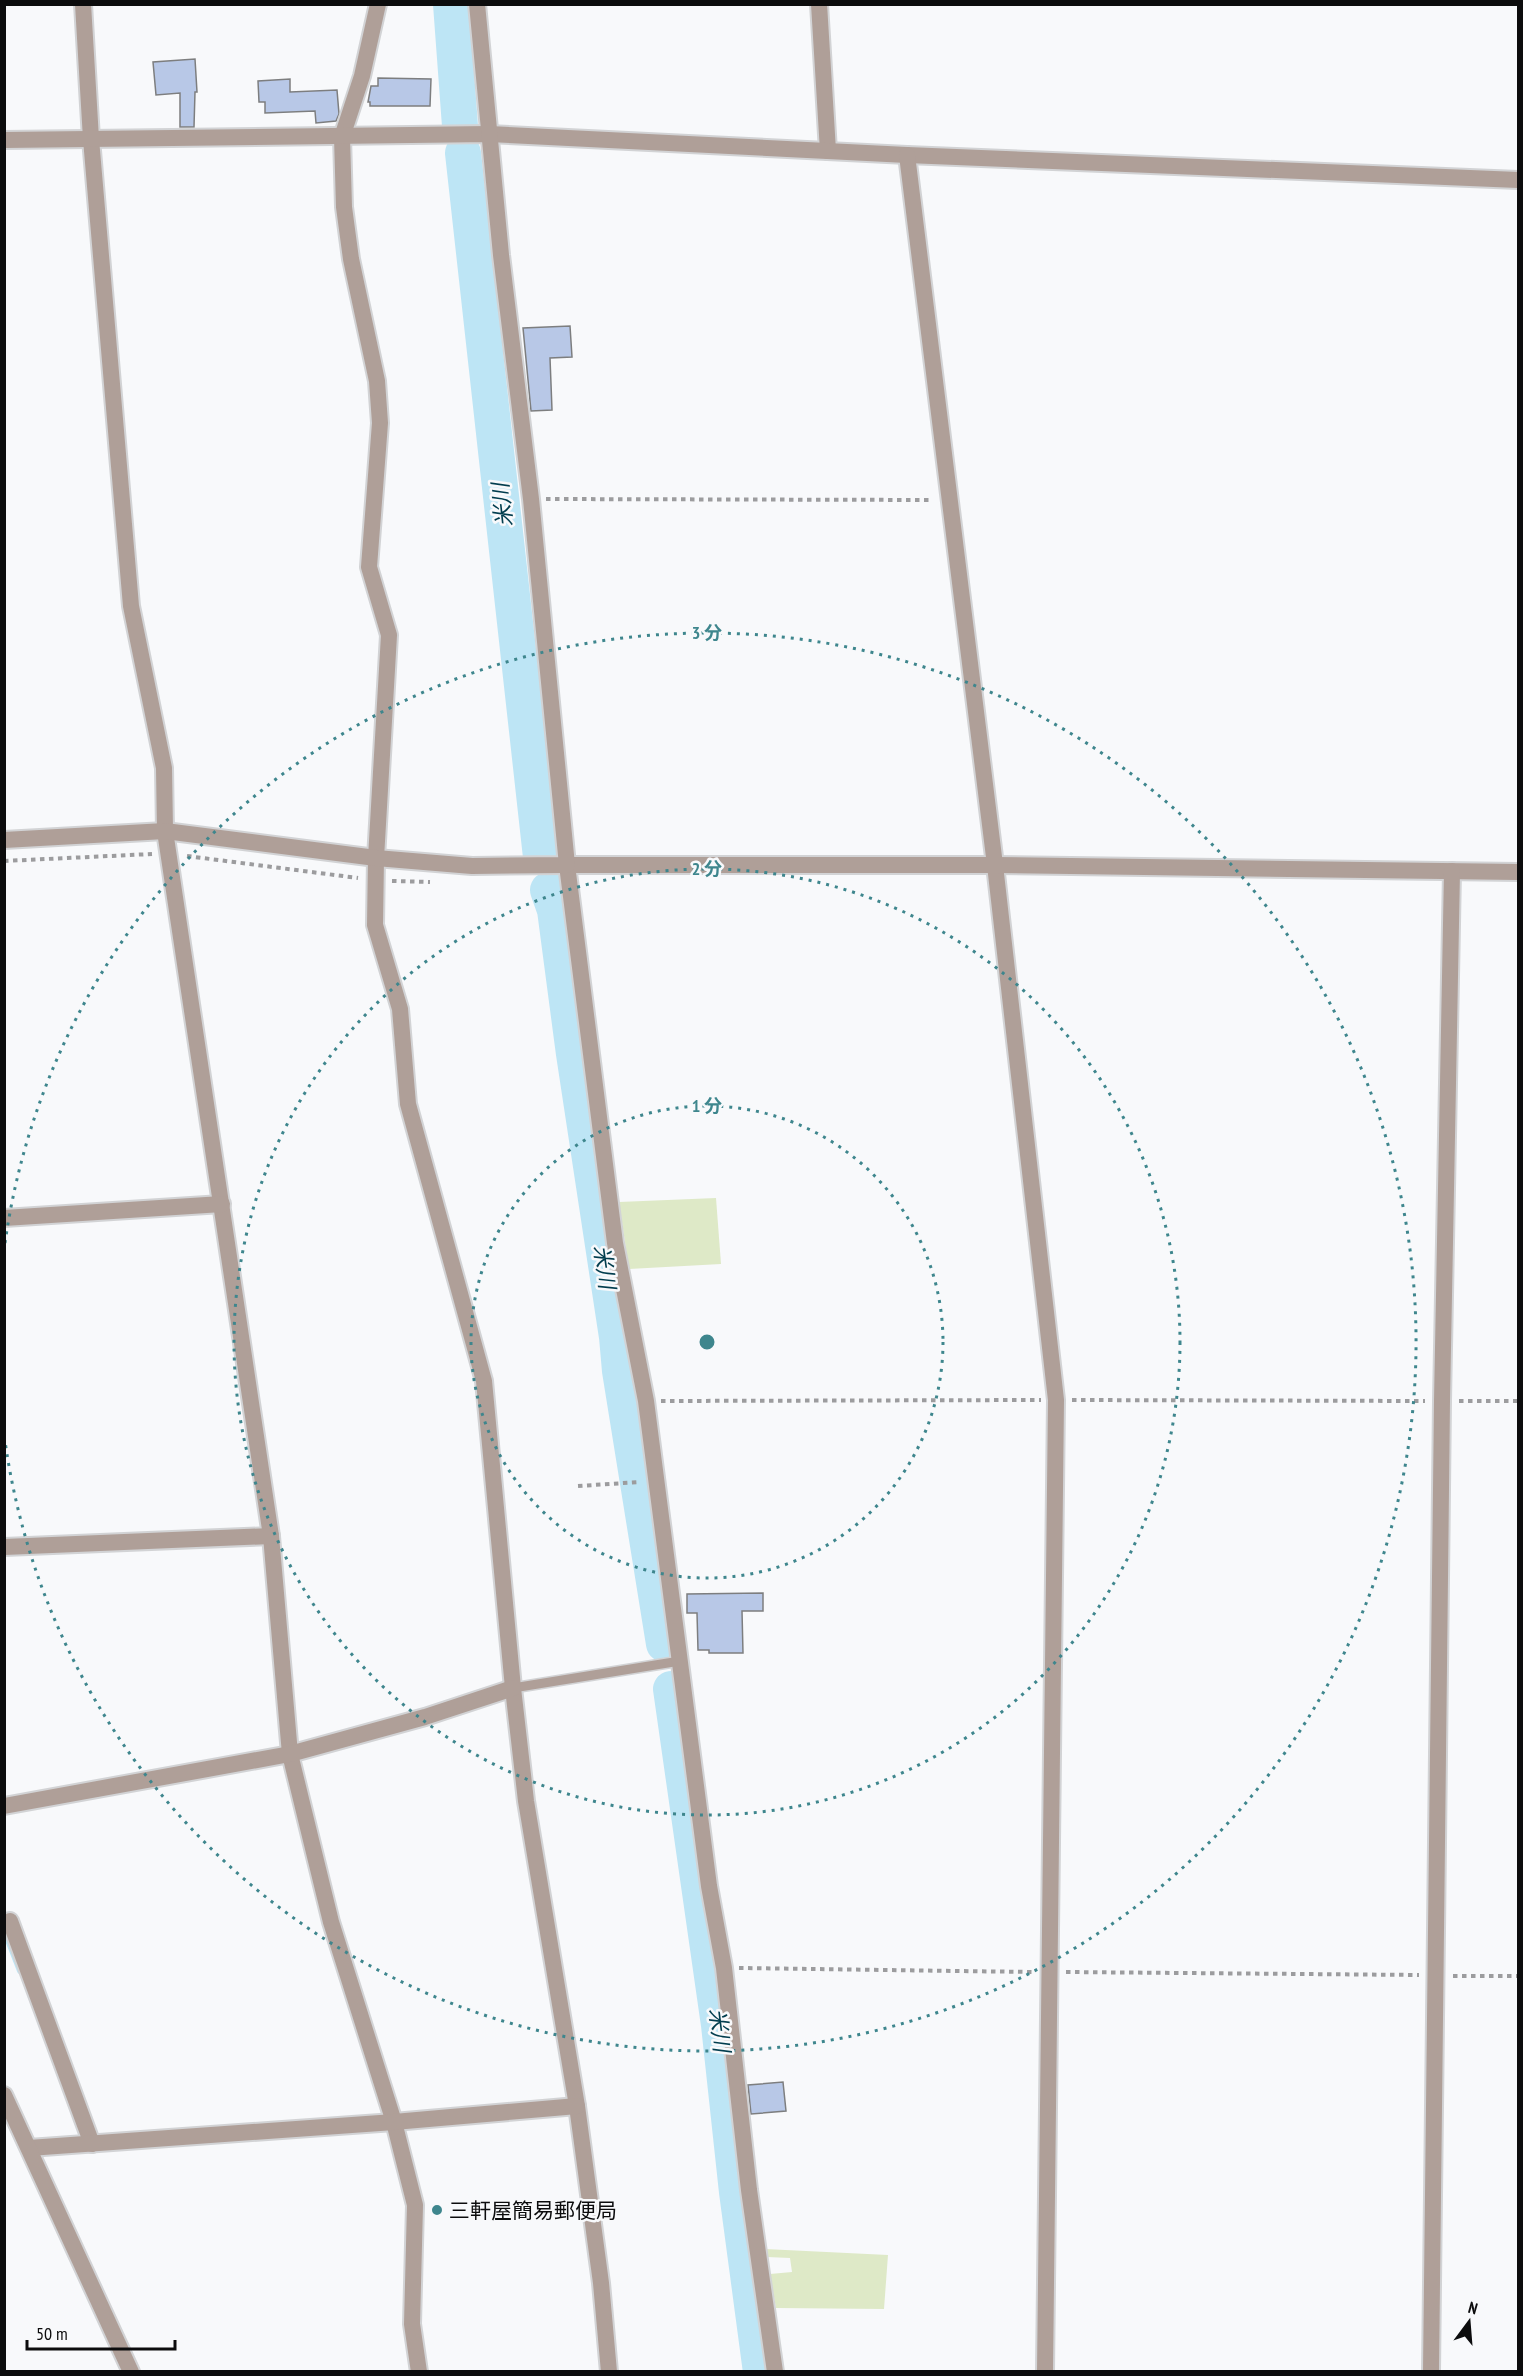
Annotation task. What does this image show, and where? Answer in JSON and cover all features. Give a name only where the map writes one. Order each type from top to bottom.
[{"type":"street","points":[[83,4],[91,139],[131,606],[164,768],[165,831],[271,1536],[290,1754],[331,1922],[394,2122],[415,2205],[412,2324],[419,2372]]},
{"type":"street","points":[[378,4],[362,76],[342,137],[344,207],[351,259],[377,381],[380,423],[369,567],[389,635],[376,858],[375,925],[400,1009],[408,1104],[484,1381],[526,1801],[577,2106],[601,2283],[609,2372]]},
{"type":"street","points":[[477,4],[501,255],[531,500],[567,865],[615,1243],[646,1401],[709,1886],[724,1968],[748,2190],[775,2372]]},
{"type":"street","points":[[819,4],[828,151]]},
{"type":"street","points":[[4,140],[489,134],[907,155],[1518,180]]},
{"type":"street","points":[[907,155],[995,865],[1056,1400],[1045,2372]]},
{"type":"street","points":[[4,840],[165,831],[376,858],[472,866],[995,865],[1518,872]]},
{"type":"street","points":[[1431,2372],[1442,1401],[1452,871]]},
{"type":"street","points":[[4,1218],[222,1204]]},
{"type":"street","points":[[4,1547],[271,1536]]},
{"type":"street","points":[[4,1806],[290,1754],[425,1717],[513,1688]]},
{"type":"street","points":[[6,1918],[92,2144]]},
{"type":"street","points":[[4,2095],[131,2372]]},
{"type":"street","points":[[29,2148],[394,2122],[577,2106]]},
{"type":"lane","points":[[513,1688],[680,1661]]},
{"type":"path","points":[[531,500],[949,500]]},
{"type":"path","points":[[4,861],[169,855],[376,880],[435,883]]},
{"type":"path","points":[[646,1401],[1518,1401]]},
{"type":"path","points":[[578,1486],[633,1483]]},
{"type":"path","points":[[724,1968],[1518,1976]]},
{"type":"green space","points":[[716,1198],[721,1264],[629,1269],[619,1202]]},
{"type":"green space","points":[[765,2249],[888,2255],[884,2309],[776,2308],[770,2274],[792,2272],[790,2258],[767,2257]]},
{"type":"building","points":[[195,59],[197,92],[195,92],[194,127],[180,127],[180,93],[156,95],[153,62]]},
{"type":"building","points":[[378,78],[431,79],[430,106],[370,106],[368,102],[371,86],[378,86]]},
{"type":"building","points":[[290,79],[290,92],[337,90],[339,114],[336,121],[316,123],[315,111],[265,113],[265,102],[259,102],[258,81]]},
{"type":"building","points":[[570,326],[572,357],[550,358],[552,410],[531,411],[523,328]]},
{"type":"building","points":[[763,1593],[763,1611],[742,1611],[743,1653],[709,1653],[709,1650],[698,1650],[697,1613],[687,1613],[687,1594]]},
{"type":"building","points":[[783,2082],[786,2111],[751,2114],[748,2085]]},
{"type":"waterway","name":"米川","points":[[451,4],[460,126]]},
{"type":"waterway","name":"米川","points":[[463,153],[541,857]]},
{"type":"waterway","name":"米川","points":[[548,890],[555,910],[620,1371],[664,1644]]},
{"type":"waterway","name":"米川","points":[[671,1689],[719,2025],[737,2192],[761,2372]]},
{"type":"waterway","points":[[4,1930],[20,1971]]},
{"type":"place","name":"三軒屋簡易郵便局","points":[[437,2210]]}]
